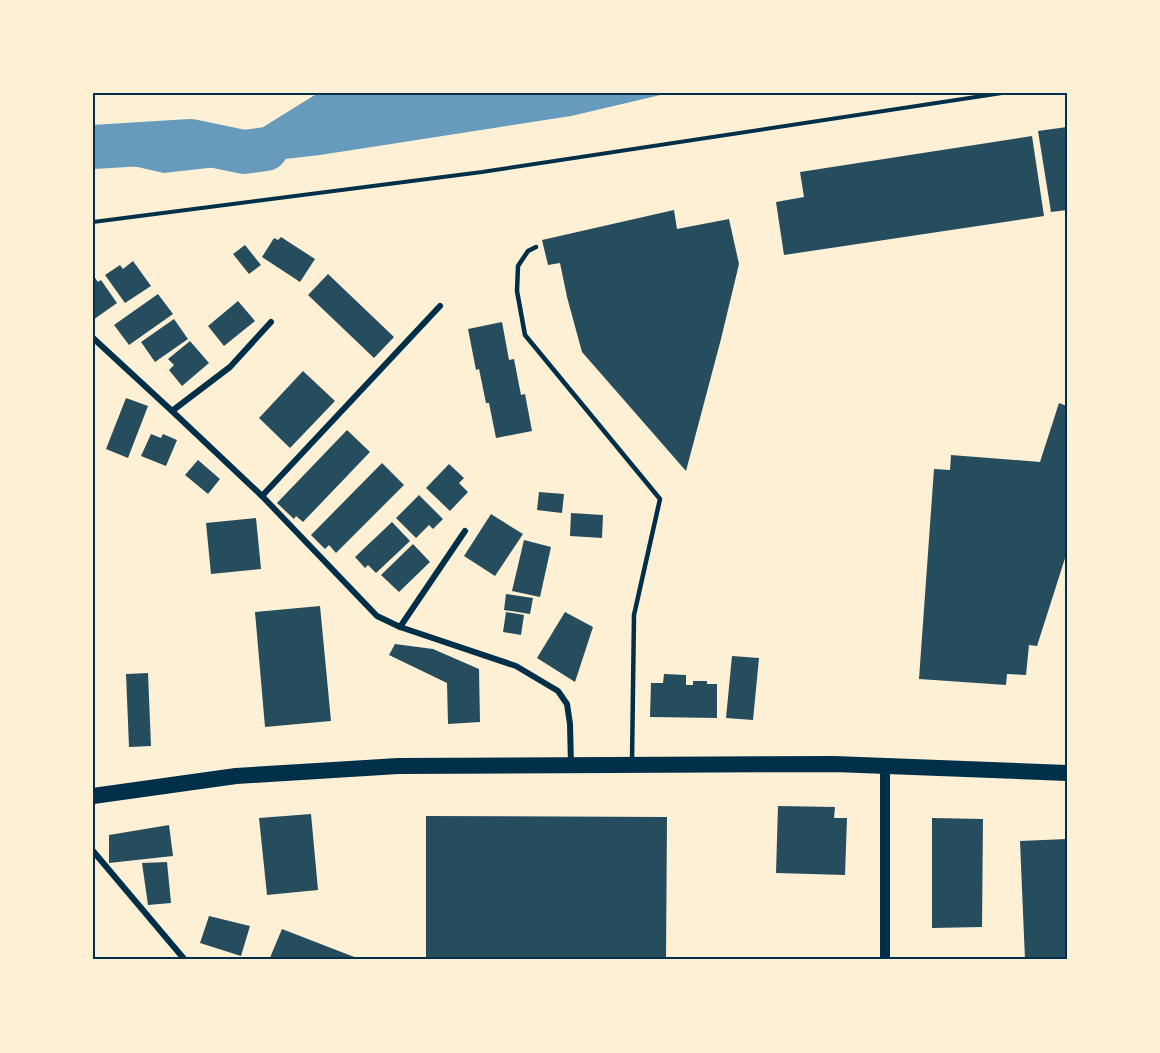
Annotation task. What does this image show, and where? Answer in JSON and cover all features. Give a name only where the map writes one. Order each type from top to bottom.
[{"type":"highway","points":[[93,796],[236,776],[398,766],[834,764],[1067,773]]},
{"type":"street","points":[[262,496],[440,306]]},
{"type":"street","points":[[172,411],[230,367],[271,322]]},
{"type":"street","points":[[93,338],[262,496],[377,616],[400,627],[516,666],[558,691],[567,704],[570,724],[570,765]]},
{"type":"street","points":[[400,627],[465,531]]},
{"type":"street","points":[[885,766],[885,960]]},
{"type":"street","points":[[93,850],[185,960]]},
{"type":"lane","points":[[536,247],[528,251],[518,266],[517,291],[525,335],[660,499],[634,615],[632,765]]},
{"type":"path","points":[[93,222],[482,172],[1002,93]]},
{"type":"water","points":[[318,93],[669,93],[571,116],[320,155],[164,173],[93,157],[93,132],[165,155],[252,134]]},
{"type":"building","points":[[1067,127],[1067,210],[1051,212],[1038,131]]},
{"type":"building","points":[[1032,136],[1044,216],[784,255],[776,202],[804,197],[800,172]]},
{"type":"building","points":[[674,210],[677,229],[729,219],[739,264],[686,471],[582,352],[560,263],[548,265],[542,240]]},
{"type":"building","points":[[281,237],[315,259],[300,282],[262,257],[274,238],[278,240]]},
{"type":"building","points":[[245,245],[261,265],[249,274],[233,254]]},
{"type":"building","points":[[133,261],[151,286],[125,303],[105,275],[120,265],[123,269]]},
{"type":"building","points":[[328,274],[394,337],[374,358],[308,295]]},
{"type":"building","points":[[93,275],[98,282],[101,280],[117,303],[93,320]]},
{"type":"building","points":[[158,294],[173,314],[129,345],[114,325]]},
{"type":"building","points":[[238,301],[255,321],[224,346],[208,326]]},
{"type":"building","points":[[174,319],[188,339],[155,362],[141,342]]},
{"type":"building","points":[[502,322],[509,360],[514,359],[521,395],[525,394],[532,431],[496,438],[479,369],[476,370],[468,329]]},
{"type":"building","points":[[190,341],[209,363],[182,386],[169,370],[174,365],[168,359]]},
{"type":"building","points":[[303,371],[335,401],[290,448],[259,418]]},
{"type":"building","points":[[126,398],[148,406],[128,458],[106,449]]},
{"type":"building","points":[[1059,403],[1067,406],[1067,552],[1037,646],[1029,645],[1026,675],[1007,674],[1006,685],[919,679],[934,469],[950,470],[951,455],[1040,462]]},
{"type":"building","points":[[347,430],[370,452],[303,522],[296,516],[294,519],[277,503]]},
{"type":"building","points":[[151,434],[161,438],[163,434],[177,440],[166,466],[141,456]]},
{"type":"building","points":[[198,460],[220,479],[208,494],[185,475]]},
{"type":"building","points":[[382,463],[404,485],[336,553],[329,545],[325,549],[311,535]]},
{"type":"building","points":[[449,464],[464,478],[459,483],[468,492],[450,511],[426,488]]},
{"type":"building","points":[[539,492],[564,494],[562,513],[537,510]]},
{"type":"building","points":[[419,495],[443,519],[433,529],[429,525],[416,538],[396,518]]},
{"type":"building","points":[[571,513],[603,515],[602,538],[570,536]]},
{"type":"building","points":[[491,514],[523,534],[495,576],[464,556]]},
{"type":"building","points":[[256,518],[261,569],[211,574],[206,523]]},
{"type":"building","points":[[392,522],[410,541],[376,573],[368,565],[365,568],[355,557]]},
{"type":"building","points":[[524,540],[551,547],[540,597],[512,591]]},
{"type":"building","points":[[413,544],[430,562],[399,592],[381,575]]},
{"type":"building","points":[[506,594],[533,598],[530,614],[504,610]]},
{"type":"building","points":[[320,606],[331,721],[265,727],[255,612]]},
{"type":"building","points":[[506,612],[524,615],[521,635],[503,632]]},
{"type":"building","points":[[565,612],[593,627],[575,682],[537,658]]},
{"type":"building","points":[[395,644],[433,649],[479,669],[480,722],[448,724],[447,683],[389,655]]},
{"type":"building","points":[[732,656],[759,658],[753,720],[726,718]]},
{"type":"building","points":[[148,673],[151,746],[129,747],[126,674]]},
{"type":"building","points":[[664,674],[686,675],[686,685],[693,685],[693,681],[717,684],[717,718],[650,717],[651,683],[663,683]]},
{"type":"building","points":[[778,806],[835,807],[834,818],[847,818],[845,875],[776,873]]},
{"type":"building","points":[[311,814],[318,890],[267,895],[259,818]]},
{"type":"building","points":[[426,816],[667,817],[666,960],[426,960]]},
{"type":"building","points":[[932,818],[983,819],[982,927],[932,928]]},
{"type":"building","points":[[169,825],[173,856],[109,863],[109,835]]},
{"type":"building","points":[[1067,839],[1067,960],[1025,960],[1020,841]]},
{"type":"building","points":[[167,862],[171,903],[148,905],[142,863]]},
{"type":"building","points":[[209,916],[250,926],[241,956],[200,943]]},
{"type":"building","points":[[282,929],[362,960],[269,960]]},
{"type":"waterway","points":[[93,147],[191,141],[244,152],[266,149]]}]
